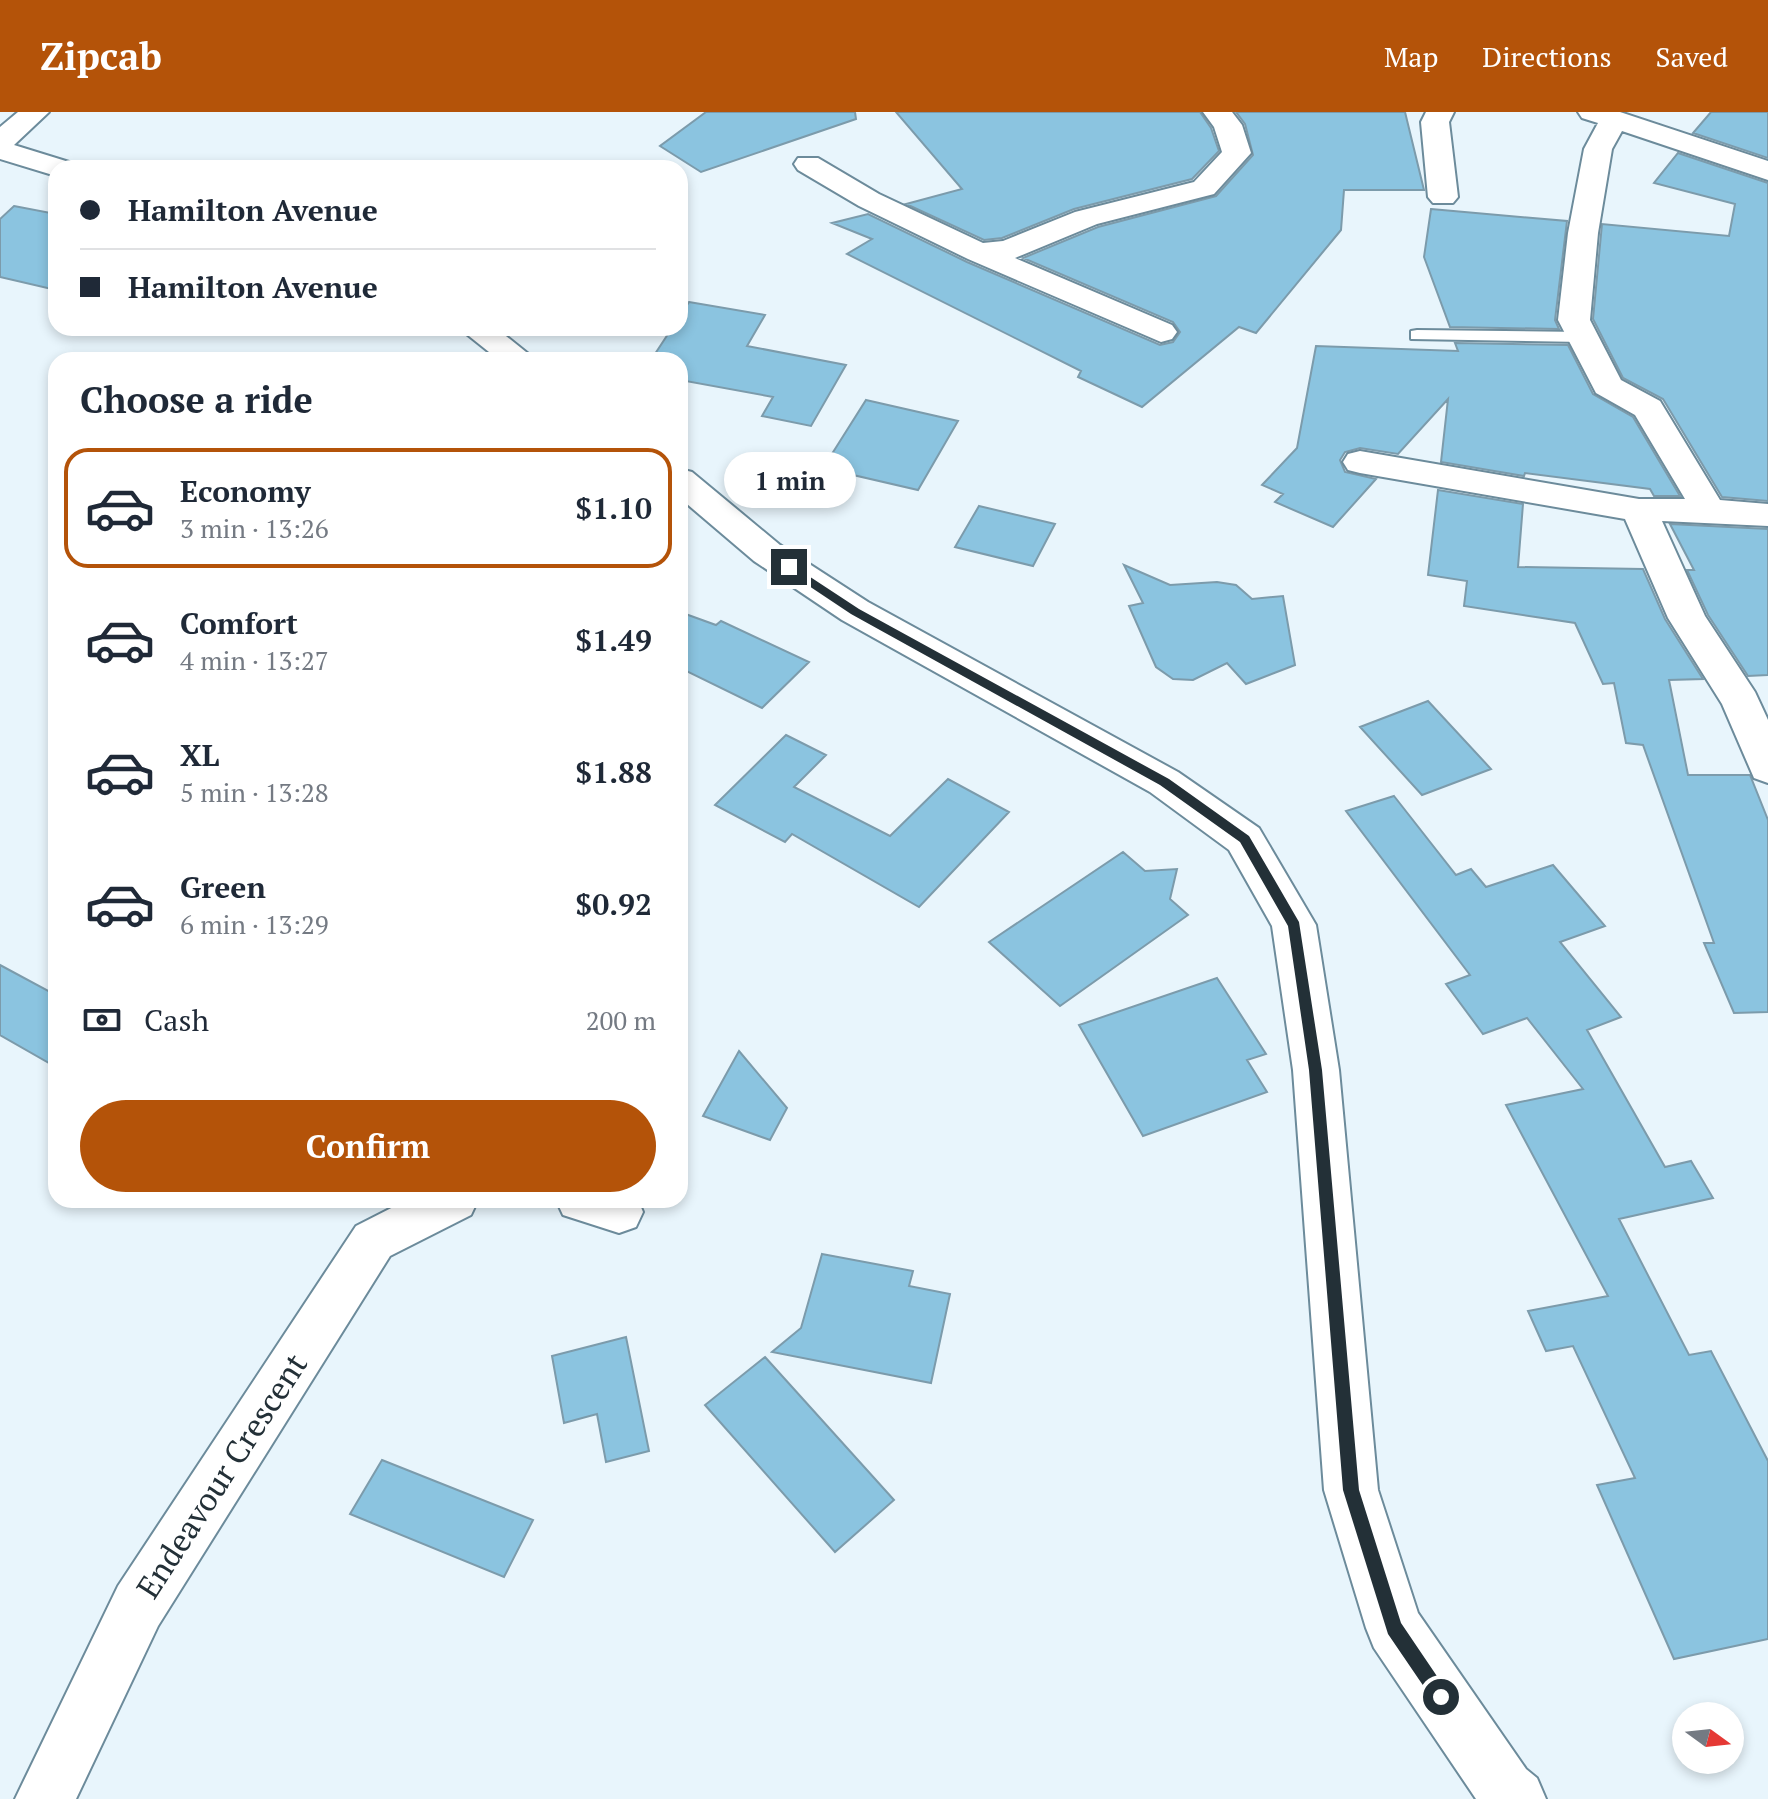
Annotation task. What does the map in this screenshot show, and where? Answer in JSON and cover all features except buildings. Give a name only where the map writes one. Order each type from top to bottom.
[{"type":"street","points":[[0,142],[35,112]]},
{"type":"street","points":[[979,253],[1009,250],[1086,218],[1204,188],[1237,153],[1228,125],[1217,112]]},
{"type":"street","points":[[1440,112],[1435,122],[1443,197]]},
{"type":"street","points":[[1709,510],[1648,408],[1608,386],[1574,320],[1582,275],[1583,233],[1603,116],[1768,171]]},
{"type":"street","points":[[0,150],[48,165]]},
{"type":"street","points":[[808,164],[869,200],[979,253],[1161,332]]},
{"type":"street","points":[[486,336],[509,352]]},
{"type":"street","points":[[1360,462],[1639,510],[1709,510],[1768,515]]},
{"type":"street","points":[[688,487],[767,553],[855,611],[1164,782],[1244,839],[1294,925],[1316,1070],[1351,1490],[1394,1628],[1505,1790],[1516,1799]]},
{"type":"street","points":[[1639,510],[1687,618],[1741,702],[1768,768]]},
{"type":"street","name":"Endeavour Crescent","points":[[45,1799],[138,1606],[373,1241],[438,1208]]},
{"type":"lane","points":[[1417,335],[1583,337]]},
{"type":"route","points":[[789,567],[855,611],[977,681],[1164,782],[1244,839],[1294,925],[1316,1070],[1351,1490],[1394,1628],[1441,1697]]}]
